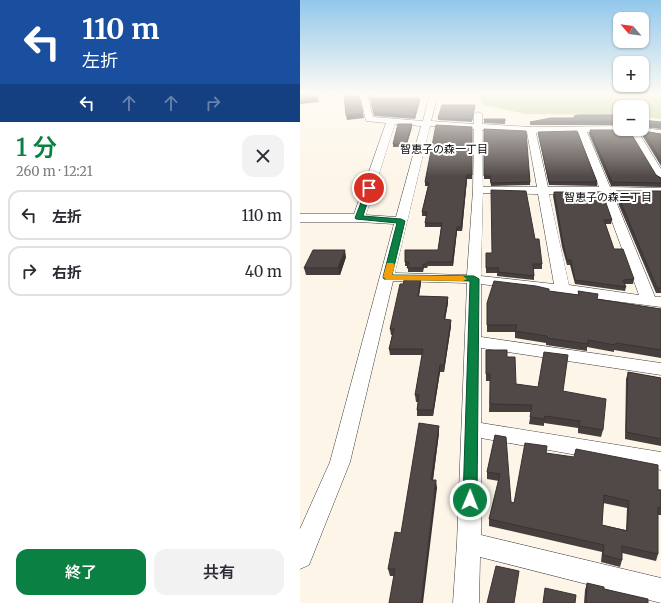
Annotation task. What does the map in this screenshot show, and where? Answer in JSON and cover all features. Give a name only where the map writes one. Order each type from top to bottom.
[{"type":"street","points":[[385,121],[531,130],[613,129]]},
{"type":"street","points":[[466,603],[472,429],[474,279],[478,190],[477,121]]},
{"type":"street","points":[[359,218],[391,122]]},
{"type":"street","points":[[300,557],[340,462],[426,124]]},
{"type":"street","points":[[531,130],[562,288]]},
{"type":"street","points":[[582,130],[604,190],[655,302]]},
{"type":"street","points":[[649,132],[661,134]]},
{"type":"street","points":[[636,136],[661,178]]},
{"type":"street","points":[[478,190],[661,191]]},
{"type":"street","points":[[300,218],[359,218],[401,221]]},
{"type":"street","points":[[387,277],[474,279],[562,288],[655,302]]},
{"type":"street","points":[[474,341],[661,369]]},
{"type":"street","points":[[472,429],[661,461]]},
{"type":"street","points":[[469,543],[661,591]]},
{"type":"building","points":[[535,121],[607,121],[530,122]]},
{"type":"building","points":[[649,121],[661,122],[661,125],[649,124]]},
{"type":"building","points":[[398,124],[412,124],[406,144],[393,144]]},
{"type":"building","points":[[436,125],[472,127],[472,175],[467,175],[461,227],[457,227],[452,262],[427,262],[427,264],[423,264],[423,268],[407,268],[409,262],[405,262],[405,250],[438,250],[442,223],[425,223],[427,212],[422,212],[429,183],[425,182]]},
{"type":"building","points":[[484,129],[526,131],[530,182],[491,183],[490,176],[484,176]]},
{"type":"building","points":[[590,130],[613,130],[613,136],[633,136],[656,175],[661,178],[661,183],[612,182]]},
{"type":"building","points":[[577,131],[597,182],[549,182],[538,132]]},
{"type":"building","points":[[649,132],[661,134],[661,161],[646,136],[649,136]]},
{"type":"building","points":[[491,190],[526,191],[535,239],[539,239],[542,264],[533,264],[534,276],[498,272],[499,268],[486,268],[486,253],[492,253]]},
{"type":"building","points":[[616,191],[661,191],[661,288],[657,288]]},
{"type":"building","points":[[554,192],[602,192],[612,220],[604,220],[614,249],[623,249],[634,279],[623,280],[626,287],[575,280],[571,260],[567,260]]},
{"type":"building","points":[[313,250],[345,250],[338,268],[304,268]]},
{"type":"building","points":[[405,277],[421,277],[418,296],[448,297],[444,319],[451,320],[444,365],[440,365],[433,410],[417,410],[419,395],[415,395],[423,349],[389,349],[394,329],[390,329],[400,284],[403,284]]},
{"type":"building","points":[[494,281],[536,286],[549,289],[549,291],[579,295],[578,291],[598,294],[597,299],[661,309],[661,350],[616,343],[615,345],[588,340],[588,344],[547,338],[547,336],[515,331],[517,325],[487,325],[487,303]]},
{"type":"building","points":[[486,350],[507,350],[507,357],[515,357],[516,384],[538,387],[544,352],[568,355],[563,391],[606,399],[603,430],[579,426],[580,421],[545,416],[544,419],[530,417],[532,405],[490,404],[490,374],[486,374]]},
{"type":"building","points":[[628,372],[661,378],[661,439],[626,432]]},
{"type":"building","points":[[419,423],[439,426],[431,480],[436,480],[421,603],[389,603],[395,569],[388,569],[395,532],[401,533]]},
{"type":"building","points":[[495,435],[506,437],[511,502],[514,503],[525,443],[547,446],[546,453],[574,457],[576,449],[658,465],[658,490],[661,490],[661,508],[658,507],[658,554],[622,546],[622,560],[603,555],[604,545],[489,519],[500,474],[487,472]],"holes":[[[604,495],[629,501],[627,531],[602,525]]]},
{"type":"building","points":[[496,566],[519,571],[514,603],[487,603]]},
{"type":"building","points":[[587,583],[604,587],[604,589],[648,599],[648,603],[586,603]]},
{"type":"building","points":[[545,588],[576,595],[575,603],[543,603]]},
{"type":"slow traffic","points":[[390,265],[387,277],[463,279]]},
{"type":"district","name":"智恵子の森一丁目","points":[[444,149]]},
{"type":"district","name":"智恵子の森二丁目","points":[[608,197]]},
{"type":"route","points":[[369,188],[359,218],[401,221],[387,277],[474,279],[470,500]]}]
